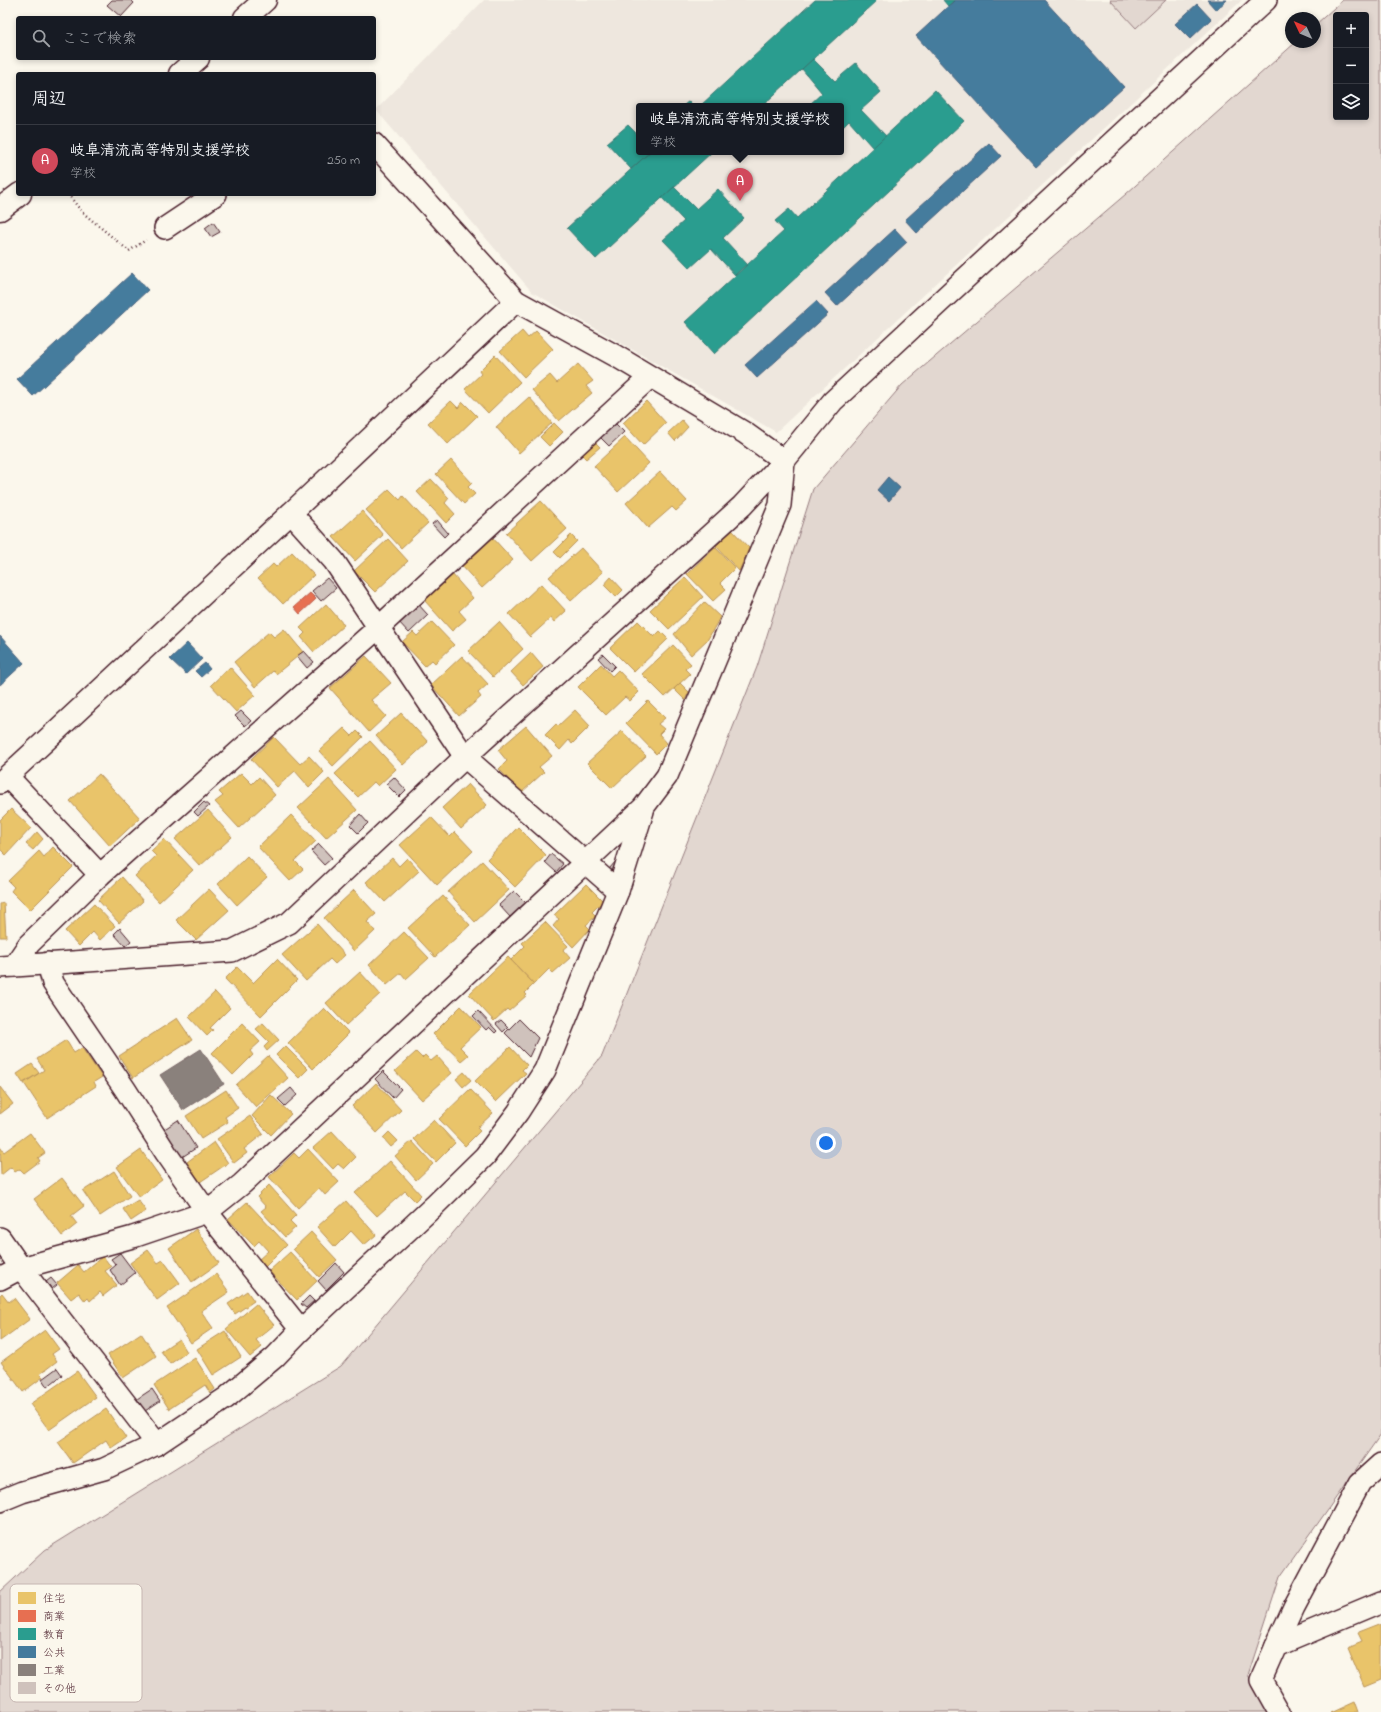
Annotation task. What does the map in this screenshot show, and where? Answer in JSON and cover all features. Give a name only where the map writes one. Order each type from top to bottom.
[{"type":"street","points":[[247,16],[265,0]]},
{"type":"street","points":[[7,966],[232,951],[289,923],[465,757],[742,506],[784,461],[833,401],[1266,0]]},
{"type":"street","points":[[182,72],[196,60]]},
{"type":"street","points":[[376,146],[516,301],[745,433],[784,461]]},
{"type":"street","points":[[0,209],[17,196]]},
{"type":"street","points":[[165,228],[213,196]]},
{"type":"street","points":[[100,874],[4,780],[516,301]]},
{"type":"street","points":[[7,966],[100,874],[378,628],[650,377]]},
{"type":"street","points":[[0,1279],[21,1268],[133,1238],[207,1212],[242,1184],[587,863],[643,808],[667,776],[780,505],[784,461]]},
{"type":"street","points":[[290,513],[334,561],[465,757],[618,891]]},
{"type":"street","points":[[0,1501],[22,1492],[104,1468],[156,1444],[226,1398],[275,1357],[301,1330],[434,1206],[485,1156],[518,1112],[545,1070],[618,891],[643,808]]},
{"type":"street","points":[[48,963],[53,983],[166,1153],[207,1212],[301,1330]]},
{"type":"street","points":[[0,1238],[21,1268],[156,1444]]},
{"type":"street","points":[[1279,1712],[1261,1680],[1294,1607],[1360,1482],[1381,1464]]},
{"type":"street","points":[[1276,1646],[1381,1602]]},
{"type":"path","points":[[70,196],[82,212],[130,251],[165,228]]},
{"type":"shaded area","points":[[484,0],[1242,0],[776,432],[532,292],[376,110]]},
{"type":"shaded area","points":[[1110,0],[1166,0],[1136,28]]},
{"type":"shaded area","points":[[1343,0],[1381,0],[1381,1434],[1280,1577],[1248,1675],[1269,1712],[0,1712],[0,1592],[45,1550],[341,1366],[602,1056],[757,667],[813,489],[902,385],[1126,194],[1289,48],[1321,48],[1321,20]]},
{"type":"building: 住宅","points":[[522,331],[528,338],[536,331],[553,349],[524,377],[500,351]]},
{"type":"building: 住宅","points":[[495,355],[520,382],[488,413],[465,389],[481,374],[479,371]]},
{"type":"building: 住宅","points":[[578,364],[593,381],[586,386],[592,393],[559,421],[532,390],[550,375],[557,383]]},
{"type":"building: 住宅","points":[[529,397],[552,423],[519,453],[496,427]]},
{"type":"building: 住宅","points":[[451,401],[458,408],[463,402],[477,416],[448,444],[428,423]]},
{"type":"building: 住宅","points":[[646,401],[666,423],[643,445],[623,423]]},
{"type":"building: 住宅","points":[[682,420],[688,427],[675,441],[668,433]]},
{"type":"building: 住宅","points":[[554,423],[563,432],[549,446],[540,437]]},
{"type":"building: 住宅","points":[[625,437],[649,463],[618,492],[594,466]]},
{"type":"building: 住宅","points":[[594,441],[600,447],[586,459],[581,454]]},
{"type":"building: 住宅","points":[[451,460],[472,483],[468,487],[475,494],[464,504],[436,474]]},
{"type":"building: 住宅","points":[[660,472],[687,501],[676,511],[672,507],[648,528],[626,503]]},
{"type":"building: 住宅","points":[[431,479],[449,498],[445,503],[455,514],[446,523],[417,492]]},
{"type":"building: 住宅","points":[[389,489],[400,500],[403,496],[428,523],[401,548],[366,510]]},
{"type":"building: 住宅","points":[[541,501],[567,529],[532,561],[506,533]]},
{"type":"building: 住宅","points":[[362,511],[383,535],[355,561],[333,537]]},
{"type":"building: 住宅","points":[[732,530],[749,548],[739,571],[716,546]]},
{"type":"building: 住宅","points":[[571,535],[577,541],[560,558],[554,552]]},
{"type":"building: 住宅","points":[[492,537],[513,560],[482,588],[461,565]]},
{"type":"building: 住宅","points":[[388,539],[408,561],[375,592],[354,571]]},
{"type":"building: 住宅","points":[[715,547],[735,568],[720,583],[726,589],[713,601],[687,574]]},
{"type":"building: 住宅","points":[[581,548],[603,572],[571,601],[549,577]]},
{"type":"building: 住宅","points":[[292,552],[314,575],[283,604],[258,578],[273,564],[276,567]]},
{"type":"building: 住宅","points":[[452,574],[473,598],[459,611],[466,619],[452,631],[424,600]]},
{"type":"building: 住宅","points":[[611,577],[623,590],[616,597],[604,585]]},
{"type":"building: 住宅","points":[[685,577],[703,597],[669,629],[650,610]]},
{"type":"building: 住宅","points":[[541,584],[566,611],[554,622],[551,618],[530,637],[509,614]]},
{"type":"building: 住宅","points":[[704,602],[720,617],[708,639],[691,655],[674,634]]},
{"type":"building: 住宅","points":[[326,604],[344,625],[314,652],[301,637],[305,633],[300,628]]},
{"type":"building: 住宅","points":[[638,621],[654,637],[660,631],[668,639],[634,672],[610,648]]},
{"type":"building: 住宅","points":[[432,622],[454,645],[435,663],[432,660],[425,666],[402,642],[413,632],[417,636]]},
{"type":"building: 住宅","points":[[499,622],[523,649],[493,677],[468,651]]},
{"type":"building: 住宅","points":[[284,629],[303,652],[276,674],[273,671],[255,687],[234,662],[269,632],[274,637]]},
{"type":"building: 住宅","points":[[673,645],[691,664],[685,669],[690,674],[665,697],[642,674]]},
{"type":"building: 住宅","points":[[531,653],[543,667],[523,685],[511,672]]},
{"type":"building: 住宅","points":[[366,656],[391,683],[371,700],[386,716],[369,732],[330,688]]},
{"type":"building: 住宅","points":[[462,656],[488,684],[478,693],[481,697],[459,716],[431,685]]},
{"type":"building: 住宅","points":[[601,664],[612,676],[618,670],[639,692],[630,701],[625,697],[606,715],[578,687]]},
{"type":"building: 住宅","points":[[230,667],[255,695],[236,712],[211,685]]},
{"type":"building: 住宅","points":[[680,683],[689,692],[685,700],[674,689]]},
{"type":"building: 住宅","points":[[648,701],[665,718],[658,724],[664,729],[659,734],[667,743],[656,754],[626,723]]},
{"type":"building: 住宅","points":[[575,710],[590,726],[572,744],[569,740],[560,750],[545,735],[556,724],[558,726]]},
{"type":"building: 住宅","points":[[401,713],[428,742],[403,765],[376,736]]},
{"type":"building: 住宅","points":[[526,726],[552,756],[539,767],[544,772],[521,793],[499,769],[507,761],[498,750]]},
{"type":"building: 住宅","points":[[344,728],[352,736],[357,731],[363,737],[333,766],[319,751]]},
{"type":"building: 住宅","points":[[622,731],[646,756],[612,788],[587,763]]},
{"type":"building: 住宅","points":[[274,737],[300,764],[309,756],[324,772],[309,787],[295,771],[277,787],[251,759]]},
{"type":"building: 住宅","points":[[370,741],[396,769],[378,786],[374,782],[358,797],[335,774]]},
{"type":"building: 住宅","points":[[241,773],[252,784],[259,777],[275,795],[239,828],[215,802],[223,796],[219,792]]},
{"type":"building: 住宅","points":[[99,774],[140,818],[110,846],[70,801]]},
{"type":"building: 住宅","points":[[329,779],[357,810],[326,838],[298,808]]},
{"type":"building: 住宅","points":[[468,784],[487,805],[461,829],[442,808]]},
{"type":"building: 住宅","points":[[11,809],[31,828],[6,855],[0,849],[0,820]]},
{"type":"building: 住宅","points":[[208,810],[232,837],[200,866],[175,839]]},
{"type":"building: 住宅","points":[[291,815],[316,841],[295,861],[303,869],[290,881],[258,847]]},
{"type":"building: 住宅","points":[[431,817],[450,837],[455,832],[473,851],[437,885],[400,845]]},
{"type":"building: 住宅","points":[[518,827],[546,855],[515,887],[487,859]]},
{"type":"building: 住宅","points":[[37,832],[43,839],[33,850],[26,844]]},
{"type":"building: 住宅","points":[[164,839],[193,870],[159,902],[135,876],[156,856],[151,851]]},
{"type":"building: 住宅","points":[[53,847],[73,867],[30,910],[11,891],[14,887],[8,881],[39,851],[44,857]]},
{"type":"building: 住宅","points":[[247,856],[267,877],[237,905],[218,884]]},
{"type":"building: 住宅","points":[[392,858],[399,866],[407,858],[419,871],[385,902],[366,882]]},
{"type":"building: 住宅","points":[[482,861],[509,890],[475,922],[448,892]]},
{"type":"building: 住宅","points":[[122,877],[143,901],[119,923],[98,900]]},
{"type":"building: 住宅","points":[[586,884],[603,901],[592,912],[596,916],[586,925],[590,929],[573,947],[553,926],[559,919],[554,915]]},
{"type":"building: 住宅","points":[[209,889],[229,910],[196,940],[176,920]]},
{"type":"building: 住宅","points":[[354,890],[376,914],[367,922],[375,931],[354,951],[324,918]]},
{"type":"building: 住宅","points":[[443,896],[470,925],[435,957],[408,928]]},
{"type":"building: 住宅","points":[[4,903],[6,937],[0,937],[0,904]]},
{"type":"building: 住宅","points":[[94,904],[115,926],[100,940],[93,932],[79,946],[65,931]]},
{"type":"building: 住宅","points":[[545,922],[568,946],[563,950],[570,958],[553,973],[549,969],[534,984],[511,960],[525,946],[522,943]]},
{"type":"building: 住宅","points":[[317,924],[345,955],[335,964],[330,959],[306,981],[282,955]]},
{"type":"building: 住宅","points":[[404,932],[429,958],[406,979],[401,973],[387,985],[369,965]]},
{"type":"building: 住宅","points":[[508,957],[534,984],[525,993],[527,995],[509,1011],[507,1009],[494,1021],[469,994]]},
{"type":"building: 住宅","points":[[277,959],[297,980],[261,1016],[225,979],[237,967],[253,983]]},
{"type":"building: 住宅","points":[[360,972],[380,994],[346,1025],[326,1003]]},
{"type":"building: 住宅","points":[[215,992],[230,1008],[210,1028],[213,1030],[207,1036],[189,1017]]},
{"type":"building: 住宅","points":[[461,1006],[481,1027],[460,1047],[468,1055],[461,1061],[433,1034]]},
{"type":"building: 住宅","points":[[324,1008],[349,1033],[313,1069],[288,1043]]},
{"type":"building: 住宅","points":[[177,1018],[192,1040],[133,1078],[119,1056]]},
{"type":"building: 住宅","points":[[242,1023],[260,1042],[250,1051],[253,1055],[233,1075],[212,1053]]},
{"type":"building: 住宅","points":[[263,1023],[279,1040],[267,1051],[264,1047],[269,1042],[256,1029]]},
{"type":"building: 住宅","points":[[66,1040],[74,1053],[82,1048],[102,1077],[94,1082],[96,1086],[47,1118],[24,1083],[44,1070],[37,1059]]},
{"type":"building: 住宅","points":[[285,1046],[308,1069],[299,1078],[276,1055]]},
{"type":"building: 住宅","points":[[510,1047],[527,1065],[522,1070],[526,1073],[496,1102],[475,1081]]},
{"type":"building: 住宅","points":[[416,1052],[422,1058],[425,1055],[431,1061],[437,1056],[452,1073],[422,1100],[395,1071]]},
{"type":"building: 住宅","points":[[268,1056],[288,1078],[256,1107],[236,1085]]},
{"type":"building: 住宅","points":[[32,1064],[39,1073],[23,1083],[17,1074]]},
{"type":"building: 住宅","points":[[464,1072],[471,1080],[463,1087],[456,1079]]},
{"type":"building: 住宅","points":[[376,1083],[401,1110],[377,1133],[352,1106]]},
{"type":"building: 住宅","points":[[0,1087],[13,1104],[0,1114]]},
{"type":"building: 住宅","points":[[470,1089],[493,1113],[477,1128],[480,1131],[465,1146],[439,1119]]},
{"type":"building: 住宅","points":[[226,1090],[238,1108],[225,1117],[228,1122],[201,1139],[186,1116]]},
{"type":"building: 住宅","points":[[271,1095],[291,1114],[271,1135],[252,1116]]},
{"type":"building: 住宅","points":[[250,1116],[263,1134],[244,1149],[247,1153],[234,1163],[217,1139]]},
{"type":"building: 住宅","points":[[434,1120],[455,1143],[436,1162],[414,1139]]},
{"type":"building: 住宅","points":[[332,1131],[356,1157],[344,1169],[338,1164],[333,1169],[313,1148]]},
{"type":"building: 住宅","points":[[389,1132],[398,1141],[391,1147],[383,1138]]},
{"type":"building: 住宅","points":[[30,1133],[45,1153],[38,1158],[40,1161],[24,1173],[20,1169],[15,1172],[11,1167],[1,1175],[0,1147],[4,1152]]},
{"type":"building: 住宅","points":[[412,1141],[433,1164],[416,1180],[395,1156]]},
{"type":"building: 住宅","points":[[214,1142],[228,1163],[200,1182],[187,1162]]},
{"type":"building: 住宅","points":[[308,1149],[339,1182],[325,1195],[319,1188],[298,1208],[269,1177],[294,1153],[299,1158]]},
{"type":"building: 住宅","points":[[141,1150],[162,1180],[139,1197],[117,1167]]},
{"type":"building: 住宅","points":[[390,1161],[421,1195],[415,1201],[405,1191],[377,1216],[355,1193]]},
{"type":"building: 住宅","points":[[114,1171],[130,1196],[100,1216],[83,1191]]},
{"type":"building: 住宅","points":[[62,1178],[84,1206],[71,1216],[77,1224],[62,1236],[34,1199]]},
{"type":"building: 住宅","points":[[269,1185],[296,1215],[290,1221],[296,1227],[285,1237],[261,1211],[266,1207],[257,1197]]},
{"type":"building: 住宅","points":[[138,1200],[146,1211],[131,1221],[123,1209]]},
{"type":"building: 住宅","points":[[346,1201],[376,1235],[364,1245],[351,1231],[335,1247],[317,1227]]},
{"type":"building: 住宅","points":[[247,1202],[287,1245],[265,1267],[258,1260],[268,1251],[259,1241],[254,1246],[228,1219]]},
{"type":"building: 住宅","points":[[196,1229],[219,1263],[192,1282],[169,1248]]},
{"type":"building: 住宅","points":[[311,1232],[337,1260],[319,1277],[293,1249]]},
{"type":"building: 住宅","points":[[148,1250],[158,1263],[163,1260],[180,1283],[157,1300],[130,1263]]},
{"type":"building: 住宅","points":[[290,1252],[317,1281],[297,1300],[269,1271]]},
{"type":"building: 住宅","points":[[103,1256],[111,1267],[105,1271],[117,1285],[103,1296],[100,1292],[90,1301],[88,1298],[85,1301],[79,1293],[71,1299],[57,1283],[78,1265],[84,1272]]},
{"type":"building: 住宅","points":[[216,1274],[229,1292],[201,1311],[213,1328],[191,1343],[167,1308]]},
{"type":"building: 住宅","points":[[247,1291],[254,1301],[235,1314],[228,1304]]},
{"type":"building: 住宅","points":[[2,1293],[9,1302],[14,1298],[30,1319],[0,1341],[0,1295]]},
{"type":"building: 住宅","points":[[256,1304],[274,1325],[256,1340],[262,1347],[250,1357],[226,1329]]},
{"type":"building: 住宅","points":[[45,1330],[59,1349],[52,1354],[57,1361],[40,1374],[43,1377],[23,1392],[1,1362]]},
{"type":"building: 住宅","points":[[225,1331],[241,1357],[213,1375],[197,1349]]},
{"type":"building: 住宅","points":[[141,1333],[156,1356],[123,1378],[108,1355]]},
{"type":"building: 住宅","points":[[179,1339],[187,1352],[170,1364],[161,1351]]},
{"type":"building: 住宅","points":[[195,1358],[215,1389],[210,1393],[205,1385],[169,1409],[154,1385]]},
{"type":"building: 住宅","points":[[77,1371],[96,1397],[49,1430],[30,1404]]},
{"type":"building: 住宅","points":[[106,1409],[126,1438],[111,1448],[106,1440],[73,1463],[58,1442]]},
{"type":"building: 住宅","points":[[1381,1624],[1381,1679],[1364,1686],[1348,1647],[1362,1641],[1358,1633]]},
{"type":"building: 住宅","points":[[1354,1701],[1358,1712],[1330,1712]]},
{"type":"building: 商業","points":[[310,593],[316,599],[300,614],[294,607]]},
{"type":"building: 教育","points":[[815,0],[877,0],[765,103],[703,103]]},
{"type":"building: 教育","points":[[943,0],[955,0],[948,6]]},
{"type":"building: 教育","points":[[813,59],[835,81],[856,63],[881,92],[861,110],[886,136],[873,148],[849,121],[844,126],[844,103],[811,103],[822,93],[802,69]]},
{"type":"building: 教育","points":[[935,90],[964,121],[714,354],[685,322],[784,231],[775,221],[789,209],[797,218]]},
{"type":"building: 教育","points":[[628,125],[636,133],[636,155],[647,155],[631,169],[607,143]]},
{"type":"building: 教育","points":[[647,155],[709,155],[596,259],[567,228]]},
{"type":"building: 教育","points":[[674,187],[696,209],[718,189],[744,218],[723,238],[747,264],[735,275],[711,249],[690,268],[663,240],[684,221],[662,198]]},
{"type":"building: 公共","points":[[955,0],[1044,0],[1124,87],[1036,167],[916,36]]},
{"type":"building: 公共","points":[[1207,0],[1227,0],[1216,10]]},
{"type":"building: 公共","points":[[1197,4],[1211,19],[1190,39],[1175,24]]},
{"type":"building: 公共","points":[[989,143],[1001,156],[917,233],[905,220]]},
{"type":"building: 公共","points":[[895,229],[907,242],[837,306],[825,293]]},
{"type":"building: 公共","points":[[132,273],[148,290],[33,396],[17,379]]},
{"type":"building: 公共","points":[[816,301],[828,314],[757,378],[745,365]]},
{"type":"building: 公共","points":[[888,477],[900,488],[889,501],[877,490]]},
{"type":"building: 公共","points":[[0,636],[24,663],[0,685]]},
{"type":"building: 公共","points":[[187,643],[202,659],[186,674],[170,659]]},
{"type":"building: 公共","points":[[205,663],[210,669],[201,677],[195,671]]},
{"type":"building: 工業","points":[[201,1049],[224,1084],[183,1110],[160,1075]]},
{"type":"building: その他","points":[[112,0],[131,0],[134,3],[122,16],[120,16],[107,5]]},
{"type":"building: その他","points":[[213,222],[220,232],[211,237],[205,228]]},
{"type":"building: その他","points":[[613,421],[624,432],[609,446],[598,435]]},
{"type":"building: その他","points":[[437,520],[448,533],[444,537],[432,524]]},
{"type":"building: その他","points":[[327,578],[336,588],[321,601],[312,591]]},
{"type":"building: その他","points":[[417,603],[428,615],[409,633],[398,621]]},
{"type":"building: その他","points":[[304,651],[314,662],[307,668],[297,656]]},
{"type":"building: その他","points":[[603,654],[615,666],[610,671],[598,658]]},
{"type":"building: その他","points":[[241,711],[251,721],[245,726],[235,716]]},
{"type":"building: その他","points":[[394,777],[406,790],[399,797],[386,784]]},
{"type":"building: その他","points":[[204,802],[209,806],[198,816],[194,812]]},
{"type":"building: その他","points":[[360,814],[368,823],[358,833],[350,825]]},
{"type":"building: その他","points":[[319,844],[332,858],[324,865],[311,851]]},
{"type":"building: その他","points":[[551,854],[563,864],[556,872],[545,862]]},
{"type":"building: その他","points":[[616,861],[619,863],[613,871],[609,869]]},
{"type":"building: その他","points":[[514,891],[526,903],[510,917],[499,905]]},
{"type":"building: その他","points":[[120,928],[131,941],[125,946],[114,934]]},
{"type":"building: その他","points":[[478,1011],[497,1031],[495,1033],[489,1027],[486,1030],[473,1016]]},
{"type":"building: その他","points":[[519,1019],[538,1038],[529,1057],[505,1033]]},
{"type":"building: その他","points":[[501,1020],[508,1027],[503,1032],[496,1024]]},
{"type":"building: その他","points":[[383,1071],[401,1089],[393,1098],[375,1079]]},
{"type":"building: その他","points":[[291,1088],[297,1095],[285,1106],[278,1099]]},
{"type":"building: その他","points":[[178,1120],[196,1148],[182,1157],[163,1130]]},
{"type":"building: その他","points":[[120,1253],[135,1273],[120,1285],[110,1270],[116,1265],[111,1259]]},
{"type":"building: その他","points":[[336,1263],[344,1272],[326,1290],[318,1281]]},
{"type":"building: その他","points":[[51,1278],[57,1285],[52,1289],[46,1282]]},
{"type":"building: その他","points":[[309,1296],[314,1301],[306,1308],[301,1304]]},
{"type":"building: その他","points":[[57,1368],[62,1375],[47,1387],[42,1379]]},
{"type":"building: その他","points":[[152,1389],[160,1401],[145,1411],[137,1399]]},
{"type":"place","name":"岐阜清流高等特別支援学校","points":[[740,201]]}]
